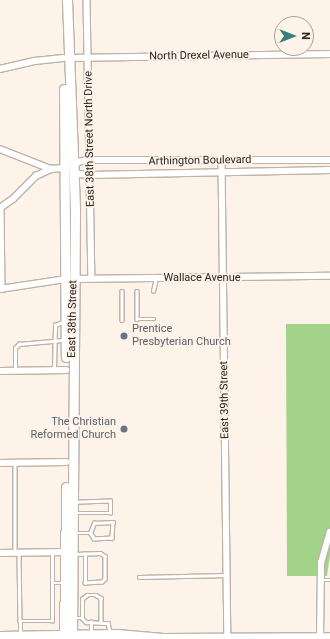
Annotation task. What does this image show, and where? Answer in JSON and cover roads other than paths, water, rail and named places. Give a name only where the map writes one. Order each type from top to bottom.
[{"type":"main road","name":"East 38th Street","points":[[61,0],[70,168],[72,533],[64,583],[68,637]]},
{"type":"main road","name":"East 38th Street","points":[[65,58],[67,0]]},
{"type":"main road","name":"East 38th Street","points":[[68,637],[72,618],[68,553],[66,462],[66,322],[70,279]]},
{"type":"main road","points":[[0,636],[20,635],[68,637],[110,634],[163,638],[330,638]]},
{"type":"street","name":"East 38th Street North Drive","points":[[87,0],[92,278]]},
{"type":"street","name":"North Drexel Avenue","points":[[0,69],[35,61],[65,58],[330,54]]},
{"type":"street","points":[[0,149],[51,169]]},
{"type":"street","name":"Arthington Boulevard","points":[[0,208],[13,199],[34,177],[51,169],[70,168],[78,162],[330,160]]},
{"type":"street","name":"East 39th Street","points":[[222,161],[228,638]]},
{"type":"street","name":"Arthington Boulevard","points":[[70,168],[78,174],[91,175],[330,170]]},
{"type":"street","points":[[0,208],[1,289]]},
{"type":"street","name":"Wallace Avenue","points":[[1,289],[70,279],[92,278],[330,276]]},
{"type":"street","points":[[0,371],[66,370]]},
{"type":"street","points":[[0,462],[66,462]]},
{"type":"street","points":[[320,638],[321,563],[330,532]]},
{"type":"street","points":[[0,553],[68,553]]},
{"type":"lane","points":[[153,291],[156,278]]},
{"type":"lane","points":[[137,291],[137,319],[154,319]]},
{"type":"lane","points":[[122,292],[122,320]]},
{"type":"lane","points":[[54,370],[55,325],[66,322]]},
{"type":"lane","points":[[15,370],[15,348],[19,344],[66,340]]},
{"type":"lane","points":[[15,463],[20,635]]},
{"type":"lane","points":[[72,502],[110,501],[110,513],[72,513]]},
{"type":"lane","points":[[113,522],[112,538],[94,539],[90,533],[94,523],[113,522]]},
{"type":"lane","points":[[72,533],[90,533]]},
{"type":"lane","points":[[20,621],[52,621],[52,552]]},
{"type":"lane","points":[[68,553],[100,553],[105,556],[105,578],[102,582],[85,583],[85,554]]},
{"type":"lane","points":[[140,577],[228,575]]},
{"type":"lane","points":[[320,580],[330,580]]},
{"type":"lane","points":[[52,584],[64,583]]},
{"type":"lane","points":[[72,599],[82,599],[87,595],[96,595],[101,598],[101,622]]},
{"type":"lane","points":[[82,599],[82,618]]},
{"type":"lane","points":[[72,618],[82,618],[91,622],[101,622],[110,625],[110,634]]},
{"type":"lane","points":[[91,622],[91,635]]},
{"type":"place","name":"Prentice Presbyterian Church","points":[[124,336]]},
{"type":"place","name":"The Christian Reformed Church","points":[[124,429]]}]
